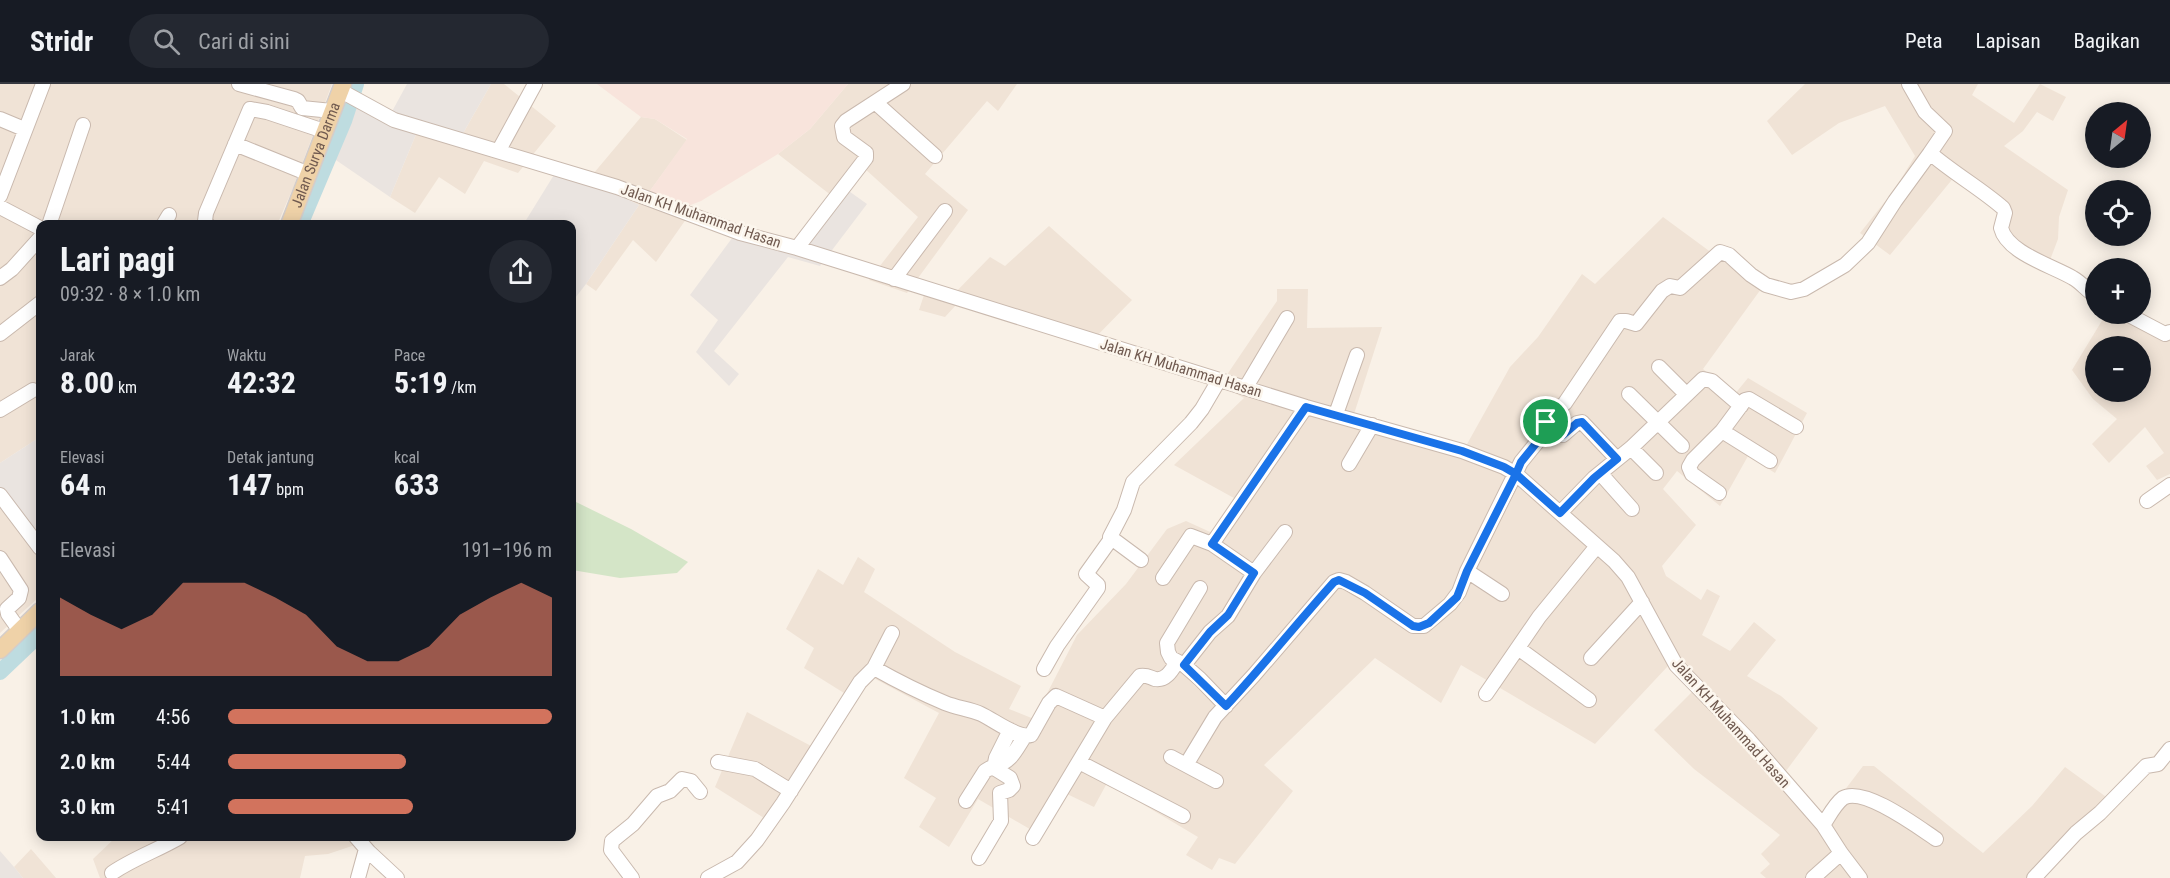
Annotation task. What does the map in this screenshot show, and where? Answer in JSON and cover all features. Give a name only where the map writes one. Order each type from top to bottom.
[{"type":"main road","name":"Jalan Surya Darma","points":[[292,220],[324,131],[343,90]]},
{"type":"main road","points":[[0,650],[36,615]]},
{"type":"street","points":[[0,195],[43,84]]},
{"type":"street","points":[[239,84],[294,99],[306,110],[333,111]]},
{"type":"street","points":[[499,150],[535,84]]},
{"type":"street","points":[[797,248],[866,158],[866,153],[843,138],[842,126],[846,121],[903,84]]},
{"type":"street","points":[[1186,765],[1215,717],[1334,582],[1339,580],[1346,582],[1413,626],[1419,627],[1429,623],[1457,597],[1467,571],[1521,462],[1538,441],[1546,422],[1555,410],[1565,403],[1618,323],[1622,320],[1636,324],[1662,291],[1670,286],[1680,288],[1717,253],[1726,253],[1766,285],[1791,292],[1804,289],[1845,264],[1868,243],[1944,131],[1925,112],[1909,84]]},
{"type":"street","name":"Jalan KH Muhammad Hasan","points":[[343,90],[394,120],[438,135],[499,150],[617,187],[740,233],[797,248],[1306,407],[1462,451],[1504,467],[1516,474],[1560,513],[1628,577],[1676,665],[1749,740],[1823,825],[1840,853],[1860,878]]},
{"type":"street","points":[[876,103],[935,156]]},
{"type":"street","points":[[205,220],[247,112],[253,108],[324,131]]},
{"type":"street","points":[[0,119],[24,129]]},
{"type":"street","points":[[51,220],[83,125]]},
{"type":"street","points":[[235,144],[309,174]]},
{"type":"street","points":[[1930,153],[2003,208],[2006,213],[2001,228],[2009,242],[2036,260],[2075,279],[2085,287]]},
{"type":"street","points":[[0,207],[36,226]]},
{"type":"street","points":[[894,279],[945,211]]},
{"type":"street","points":[[0,278],[12,269],[36,242]]},
{"type":"street","points":[[0,334],[36,306]]},
{"type":"street","points":[[1246,387],[1287,318]]},
{"type":"street","points":[[2146,324],[2165,334],[2170,332]]},
{"type":"street","points":[[1336,414],[1357,355]]},
{"type":"street","points":[[1659,367],[1686,394]]},
{"type":"street","points":[[1560,513],[1697,382],[1706,378],[1740,406]]},
{"type":"street","points":[[1044,669],[1057,646],[1098,588],[1098,585],[1086,574],[1111,539],[1124,510],[1132,484],[1186,430],[1219,380]]},
{"type":"street","points":[[0,410],[33,390]]},
{"type":"street","points":[[1629,394],[1682,446]]},
{"type":"street","points":[[1719,493],[1692,474],[1689,467],[1722,431],[1745,400],[1749,399],[1796,427]]},
{"type":"street","points":[[1212,544],[1306,407]]},
{"type":"street","points":[[1546,422],[1563,435],[1577,423],[1582,422],[1617,459]]},
{"type":"street","points":[[1349,464],[1372,424]]},
{"type":"street","points":[[1722,431],[1770,461]]},
{"type":"street","points":[[1630,448],[1656,473]]},
{"type":"street","points":[[1600,473],[1632,509]]},
{"type":"street","points":[[2147,501],[2170,485]]},
{"type":"street","points":[[0,495],[36,543]]},
{"type":"street","points":[[1033,838],[1105,718],[1140,676],[1161,679],[1166,677],[1228,615],[1254,573],[1285,532]]},
{"type":"street","points":[[1163,578],[1191,536],[1212,544],[1254,573]]},
{"type":"street","points":[[1111,539],[1141,560]]},
{"type":"street","points":[[1485,694],[1539,617],[1597,546]]},
{"type":"street","points":[[0,558],[21,590],[19,598],[7,609],[20,631]]},
{"type":"street","points":[[1467,571],[1502,594]]},
{"type":"street","points":[[1200,588],[1167,643],[1167,652],[1226,706]]},
{"type":"street","points":[[1591,658],[1642,602]]},
{"type":"street","points":[[708,878],[745,855],[791,791],[860,682],[874,668],[892,633]]},
{"type":"street","points":[[1518,648],[1589,700]]},
{"type":"street","points":[[874,668],[904,685],[948,704],[981,714],[1024,736],[1031,735],[1049,703],[1056,696],[1105,718]]},
{"type":"street","points":[[995,767],[996,758],[1010,730]]},
{"type":"street","points":[[966,801],[985,771],[1009,760],[1024,736]]},
{"type":"street","points":[[2034,878],[2076,833],[2100,813],[2146,766],[2158,764],[2170,749]]},
{"type":"street","points":[[1171,758],[1216,781]]},
{"type":"street","points":[[718,762],[755,769],[791,791]]},
{"type":"street","points":[[1079,762],[1183,816]]},
{"type":"street","points":[[979,858],[1001,821],[1000,793],[1009,790],[1012,786],[1010,778],[995,767]]},
{"type":"street","points":[[632,878],[611,850],[612,841],[633,824],[657,796],[670,791],[682,779],[691,781],[700,792]]},
{"type":"street","points":[[1823,825],[1842,799],[1850,796],[1862,797],[1883,805],[1936,839]]},
{"type":"street","points":[[112,873],[132,860],[173,841]]},
{"type":"street","points":[[358,878],[361,841]]},
{"type":"street","points":[[361,841],[397,878]]},
{"type":"street","points":[[1813,878],[1840,853]]},
{"type":"shaded area","points":[[0,84],[332,84],[279,220],[36,220],[36,440],[0,463]]},
{"type":"shaded area","points":[[407,84],[491,84],[457,144],[417,132],[390,197],[330,156],[355,102],[389,117]]},
{"type":"shaded area","points":[[491,84],[504,84],[556,126],[518,173],[484,161],[465,194],[439,177],[415,213],[390,197],[417,132],[457,144]]},
{"type":"shaded area","points":[[597,84],[848,84],[810,129],[778,154],[701,201],[680,209],[647,195],[687,139],[655,119],[641,117]]},
{"type":"shaded area","points":[[848,84],[1017,84],[998,111],[987,101],[925,174],[968,210],[907,293],[869,280],[918,217],[864,168],[832,196],[778,154],[810,129]]},
{"type":"shaded area","points":[[1805,84],[1978,84],[1972,95],[2014,123],[2040,84],[2066,97],[2053,121],[2037,112],[2023,131],[2004,146],[2068,190],[2059,217],[2058,239],[2047,268],[2000,225],[2007,214],[1955,176],[1890,255],[1860,233],[1895,189],[1915,156],[1885,106],[1839,123],[1792,155],[1767,121]]},
{"type":"shaded area","points":[[641,117],[655,119],[687,140],[647,195],[689,215],[656,262],[633,240],[596,291],[586,284],[639,205],[588,180]]},
{"type":"shaded area","points":[[557,170],[588,180],[639,205],[576,297],[576,220],[526,220]]},
{"type":"shaded area","points":[[846,189],[867,204],[820,266],[788,257],[714,351],[739,374],[729,386],[696,352],[718,320],[690,295],[738,230],[791,248]]},
{"type":"shaded area","points":[[1663,217],[1761,289],[1703,369],[1734,395],[1748,378],[1807,413],[1775,473],[1748,456],[1720,506],[1677,471],[1663,489],[1696,525],[1662,566],[1666,576],[1701,600],[1707,589],[1720,596],[1702,635],[1730,651],[1754,622],[1776,640],[1747,676],[1781,696],[1818,728],[1783,775],[1822,820],[1863,766],[1874,766],[1983,853],[2032,806],[2065,767],[2109,799],[2036,878],[1766,878],[1760,873],[1770,864],[1761,854],[1780,835],[1694,769],[1654,730],[1692,692],[1668,666],[1595,744],[1461,665],[1441,703],[1375,658],[1264,765],[1293,791],[1235,864],[1219,858],[1212,870],[1186,855],[1198,837],[1107,783],[1094,807],[1067,794],[1040,835],[978,799],[949,847],[919,827],[936,798],[904,778],[939,713],[866,674],[852,698],[804,668],[814,648],[786,629],[818,569],[843,585],[858,557],[875,569],[864,592],[955,652],[1021,686],[1009,709],[1034,719],[1077,635],[1126,584],[1167,529],[1186,521],[1219,536],[1243,503],[1174,465],[1244,398],[1220,385],[1277,301],[1277,289],[1308,289],[1307,328],[1382,327],[1354,414],[1466,446],[1510,367],[1538,337],[1582,274],[1595,284]]},
{"type":"shaded area","points":[[1049,226],[1132,300],[1089,344],[956,305],[945,317],[919,310],[925,292],[948,300],[990,257],[1005,266]]},
{"type":"shaded area","points":[[2151,323],[2167,333],[2170,328],[2170,474],[2157,480],[2146,466],[2164,453],[2145,427],[2109,463],[2092,444],[2117,419],[2097,402],[2151,402],[2151,336],[2093,336],[2100,324]]},
{"type":"shaded area","points":[[2085,349],[2085,388],[2072,370]]},
{"type":"shaded area","points":[[36,440],[36,546],[0,499],[0,463]]},
{"type":"shaded area","points":[[0,499],[36,546],[36,600],[0,633]]},
{"type":"shaded area","points":[[747,712],[813,747],[767,820],[715,787]]},
{"type":"shaded area","points":[[112,841],[360,841],[358,844],[328,854],[305,856],[300,878],[100,878],[93,859]]},
{"type":"shaded area","points":[[31,849],[56,878],[23,878],[14,867]]},
{"type":"shaded area","points":[[0,851],[14,867],[23,878],[0,878]]},
{"type":"green space","points":[[576,502],[631,529],[688,562],[677,573],[620,578],[576,571]]},
{"type":"waterway","points":[[302,220],[344,121],[356,84]]},
{"type":"waterway","points":[[0,672],[36,638]]},
{"type":"route","points":[[1546,422],[1538,441],[1521,462],[1516,474],[1462,451],[1306,407],[1212,544],[1254,573],[1232,610],[1210,632],[1184,665],[1226,706],[1334,582],[1339,580],[1365,593],[1413,626],[1419,627],[1429,623],[1457,597],[1467,571],[1516,474],[1560,513],[1577,494],[1617,459],[1582,422],[1577,423],[1563,435],[1546,422]]}]
